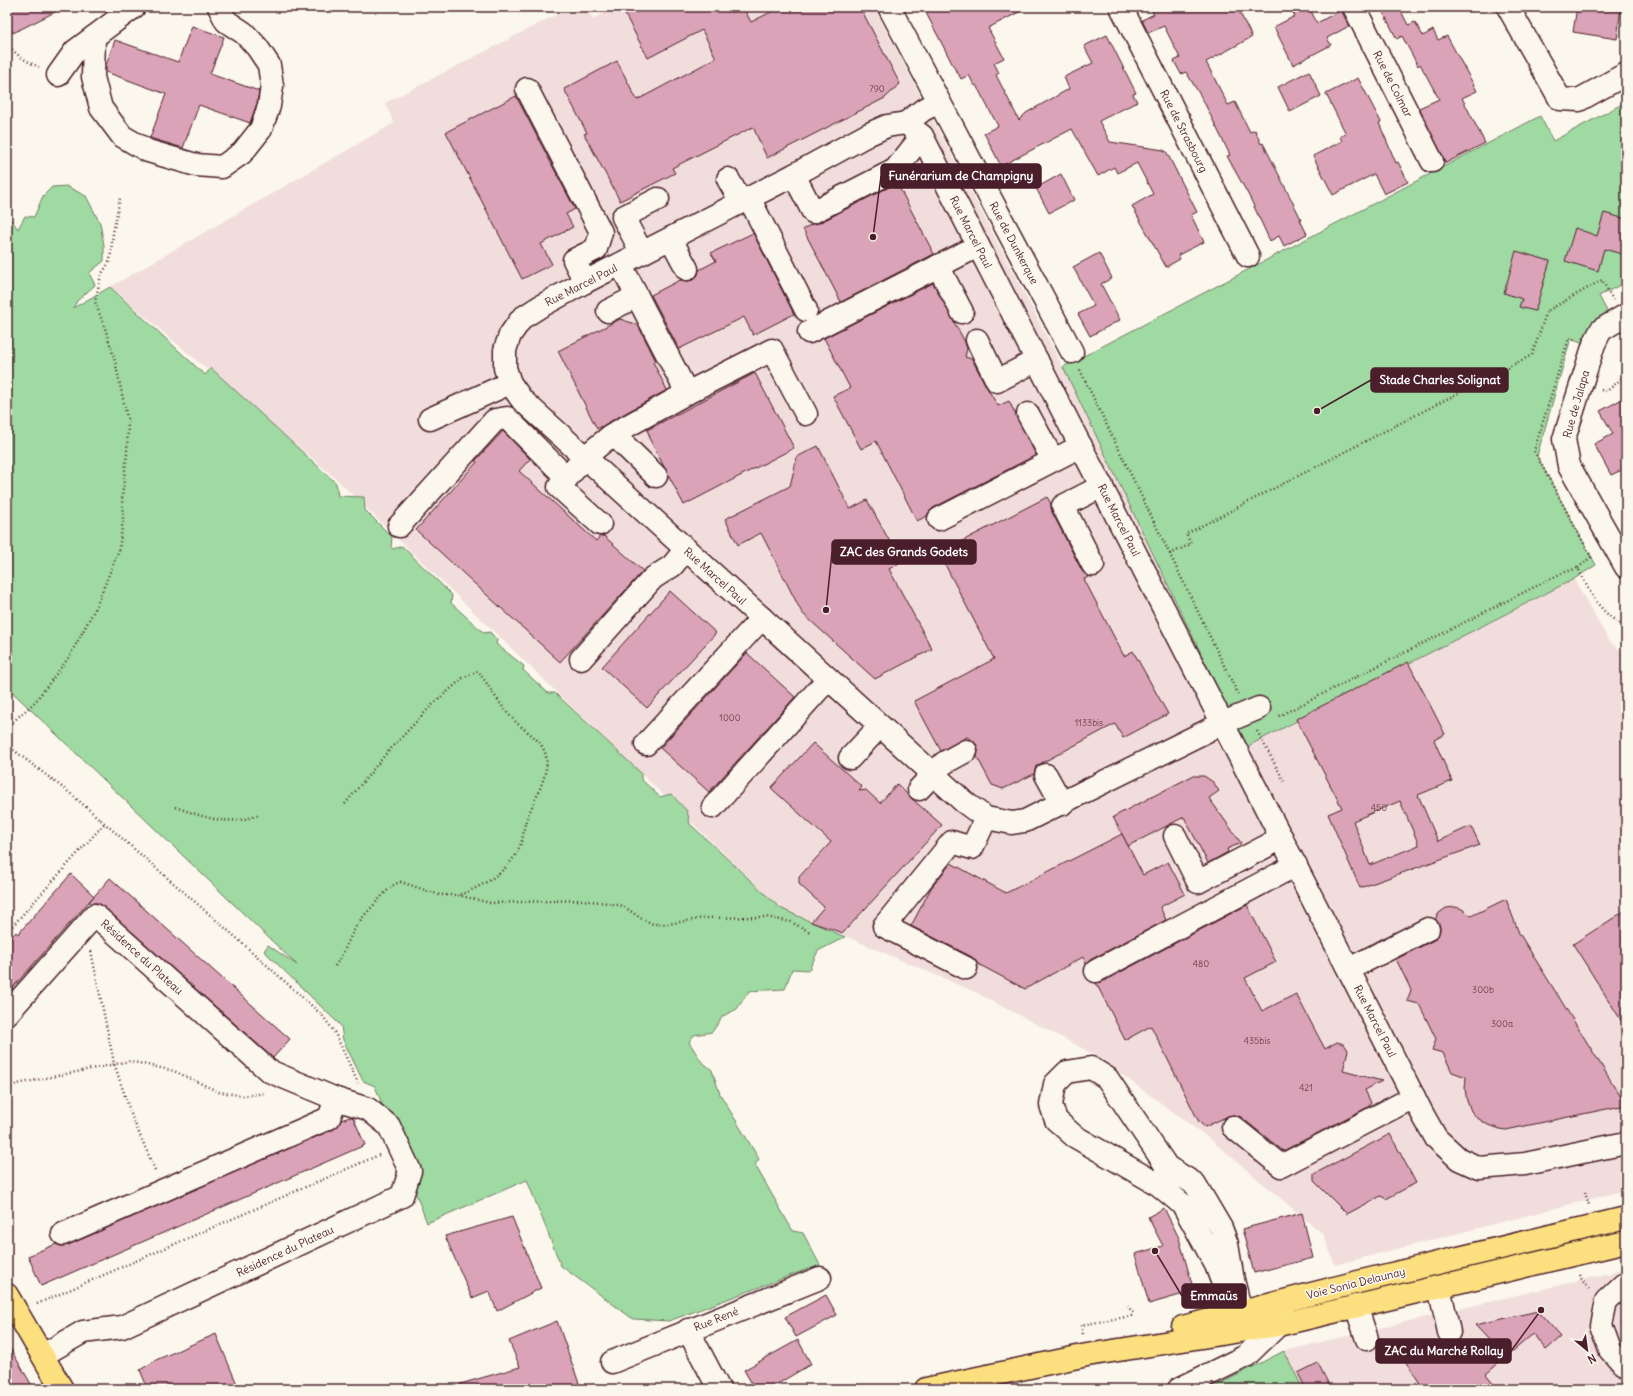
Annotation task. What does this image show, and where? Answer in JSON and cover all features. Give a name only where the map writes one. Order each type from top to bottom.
[{"type":"main road","name":"Voie Sonia Delaunay","points":[[926,1389],[1086,1347],[1626,1218]]},
{"type":"main road","name":"Voie Sonia Delaunay","points":[[1086,1347],[1278,1325],[1626,1242]]},
{"type":"main road","points":[[7,1295],[62,1389]]},
{"type":"street","points":[[58,75],[75,51],[134,7]]},
{"type":"street","points":[[94,37],[93,77],[101,108],[122,136],[148,152],[196,165],[222,167],[242,153],[261,129],[269,106],[272,86],[269,65],[257,47],[244,32],[226,21],[219,7]]},
{"type":"street","name":"Rue de Dunkerque","points":[[889,7],[1072,352]]},
{"type":"street","name":"Rue de Strasbourg","points":[[1121,7],[1248,256]]},
{"type":"street","name":"Rue de Colmar","points":[[1354,7],[1432,161]]},
{"type":"street","points":[[1508,7],[1560,99],[1579,100],[1626,74]]},
{"type":"street","points":[[527,89],[601,232],[596,249],[574,260],[585,282]]},
{"type":"street","points":[[794,175],[813,212],[895,170],[923,110],[939,102]]},
{"type":"street","name":"Rue Marcel Paul","points":[[1223,723],[1025,821],[1012,823],[986,818],[964,802],[926,782],[880,726],[522,400],[510,384],[505,368],[505,350],[510,335],[522,318],[585,282],[794,175],[869,134],[887,126],[914,129],[978,246],[1037,360],[1296,865],[1414,1098],[1436,1138],[1459,1159],[1479,1168],[1525,1164],[1626,1143]]},
{"type":"street","points":[[728,179],[745,200],[806,310]]},
{"type":"street","points":[[642,253],[623,217],[658,199]]},
{"type":"street","points":[[671,239],[687,269]]},
{"type":"street","points":[[809,332],[978,246]]},
{"type":"street","points":[[621,264],[687,393]]},
{"type":"street","points":[[938,266],[962,312]]},
{"type":"street","points":[[608,311],[637,296]]},
{"type":"street","name":"Rue de Jalapa","points":[[1624,316],[1601,330],[1594,344],[1564,439],[1569,466],[1626,567]]},
{"type":"street","points":[[977,340],[997,381],[1037,360]]},
{"type":"street","points":[[600,524],[559,486],[585,457],[613,434],[687,393],[772,350],[806,414]]},
{"type":"street","points":[[430,419],[510,384]]},
{"type":"street","points":[[1028,414],[1052,460]]},
{"type":"street","points":[[399,526],[495,420],[507,418],[567,478]]},
{"type":"street","points":[[613,434],[656,476]]},
{"type":"street","points":[[939,519],[1081,446]]},
{"type":"street","points":[[1093,565],[1063,506],[1102,486]]},
{"type":"street","points":[[581,659],[653,578],[672,566],[686,549]]},
{"type":"street","points":[[646,744],[762,618]]},
{"type":"street","points":[[713,807],[828,679]]},
{"type":"street","points":[[1223,723],[1262,713]]},
{"type":"street","points":[[850,758],[880,726]]},
{"type":"street","points":[[926,782],[944,763],[966,751]]},
{"type":"street","points":[[1046,775],[1062,804]]},
{"type":"street","points":[[966,968],[884,926],[952,842],[972,848],[986,818]]},
{"type":"street","points":[[1175,836],[1198,882],[1282,838]]},
{"type":"street","points":[[1096,971],[1296,865]]},
{"type":"street","name":"Résidence du Plateau","points":[[7,1014],[95,915],[269,1071],[336,1099],[368,1109],[388,1126],[410,1172],[402,1196],[122,1328],[83,1332],[43,1355]]},
{"type":"street","points":[[1349,969],[1428,929]]},
{"type":"street","points":[[1091,1068],[1107,1078],[1167,1167],[1195,1184],[1221,1228],[1227,1244],[1237,1312],[1216,1265],[1183,1205],[1159,1184],[1074,1136],[1056,1120],[1051,1105],[1055,1084],[1067,1072],[1091,1068]]},
{"type":"street","points":[[1233,1127],[1281,1166],[1414,1098]]},
{"type":"street","points":[[64,1234],[329,1118],[336,1099]]},
{"type":"street","name":"Rue René","points":[[612,1362],[688,1330],[820,1278]]},
{"type":"street","points":[[1626,1284],[1606,1301],[1601,1325],[1610,1350],[1626,1368]]},
{"type":"street","points":[[1439,1287],[1449,1332]]},
{"type":"street","points":[[1179,1389],[1246,1356],[1283,1320],[1286,1300]]},
{"type":"street","points":[[1356,1306],[1367,1339]]},
{"type":"street","points":[[688,1330],[719,1389]]},
{"type":"path","points":[[7,43],[11,49],[25,61],[58,75]]},
{"type":"path","points":[[7,727],[35,702],[69,657],[95,609],[119,550],[123,520],[122,497],[127,453],[128,422],[115,361],[95,302],[99,282],[110,261],[113,233],[120,198]]},
{"type":"path","points":[[1170,554],[1191,544],[1186,534],[1532,355],[1547,311],[1602,280],[1624,316]]},
{"type":"path","points":[[1072,352],[1233,684],[1262,713],[1285,783]]},
{"type":"path","points":[[1262,713],[1562,573],[1578,568],[1593,599],[1610,618],[1626,628]]},
{"type":"path","points":[[345,804],[385,755],[426,711],[462,678],[478,671],[514,720],[532,735],[544,749],[546,765],[542,782],[525,824],[520,846],[515,855],[506,867],[494,877],[475,890],[458,895]]},
{"type":"path","points":[[7,745],[71,794],[240,941],[322,1015],[336,1033],[367,1102],[368,1109]]},
{"type":"path","points":[[175,807],[217,820],[234,821],[248,819],[258,815]]},
{"type":"path","points":[[7,932],[104,824]]},
{"type":"path","points":[[335,966],[344,953],[356,927],[365,914],[396,884],[405,883],[440,895],[458,895],[490,903],[581,900],[608,903],[623,906],[642,919],[653,924],[668,924],[704,918],[766,917],[791,922],[810,932]]},
{"type":"path","points":[[90,946],[114,1063],[132,1117],[164,1190]]},
{"type":"path","points":[[7,1086],[114,1063],[130,1061],[174,1071],[220,1092],[244,1096],[274,1090],[280,1076]]},
{"type":"path","points":[[34,1305],[382,1153]]},
{"type":"path","points":[[1585,1192],[1590,1212]]},
{"type":"path","points":[[1086,1347],[1081,1325],[1131,1316],[1134,1313],[1128,1306]]},
{"type":"shaded area","points":[[571,7],[586,7],[593,19],[615,7],[874,7],[1063,367],[1246,747],[1574,579],[1609,641],[1626,655],[1626,1190],[1335,1265],[1323,1234],[1210,1139],[1095,1055],[975,992],[780,908],[335,478],[110,287],[394,123],[385,103]]},
{"type":"shaded area","points":[[1626,1269],[1626,1389],[1303,1389],[1284,1351]]},
{"type":"green space","points":[[1626,102],[1626,282],[1599,296],[1608,313],[1586,344],[1571,338],[1537,456],[1596,565],[1574,579],[1246,747],[1063,367],[1540,116],[1553,141]]},
{"type":"green space","points":[[66,186],[86,196],[100,223],[104,245],[104,261],[89,273],[95,285],[77,301],[73,308],[110,287],[205,375],[211,368],[336,483],[338,496],[364,497],[365,510],[392,537],[391,547],[393,549],[402,546],[452,595],[451,603],[484,633],[490,632],[497,640],[496,644],[524,666],[523,670],[548,693],[555,693],[641,773],[641,779],[660,797],[671,794],[687,811],[690,824],[780,908],[845,937],[818,951],[809,970],[792,969],[785,989],[749,991],[737,1009],[723,1016],[712,1032],[694,1035],[689,1042],[701,1061],[712,1070],[720,1094],[759,1159],[755,1165],[793,1231],[803,1233],[820,1265],[810,1270],[808,1269],[669,1321],[633,1319],[561,1266],[527,1180],[427,1223],[375,1086],[363,1081],[343,1040],[341,1026],[264,951],[268,945],[297,965],[7,687],[7,214],[18,229],[25,216],[34,217],[43,196],[52,187]]},
{"type":"green space","points":[[1284,1351],[1303,1389],[1210,1389]]},
{"type":"building","points":[[7,7],[65,7],[13,33],[7,19]]},
{"type":"building","points":[[621,7],[743,7],[751,22],[781,7],[860,7],[900,84],[885,98],[767,158],[753,127],[672,168],[675,173],[620,201],[584,134],[587,133],[564,89],[617,61],[637,100],[716,58],[702,30],[648,58]]},
{"type":"building","points":[[923,7],[1029,7],[988,28],[1004,58],[994,63],[999,73],[996,75],[1019,120],[1026,113],[1069,89],[1064,77],[1093,63],[1084,46],[1107,35],[1136,93],[1133,94],[1137,102],[1099,121],[1110,142],[1164,150],[1164,152],[1166,151],[1197,212],[1191,215],[1204,242],[1178,255],[1180,259],[1166,267],[1132,206],[1153,194],[1137,163],[1117,173],[1114,167],[1098,176],[1072,129],[1001,166],[984,133],[998,126],[969,75],[961,79]]},
{"type":"building","points":[[1150,7],[1237,7],[1252,37],[1206,62],[1228,105],[1235,102],[1250,132],[1255,130],[1261,144],[1263,143],[1307,234],[1284,246],[1279,236],[1270,241],[1250,198],[1227,156],[1230,155],[1203,100],[1186,72],[1181,74],[1174,61],[1180,58],[1164,26],[1148,33],[1142,20],[1154,14]]},
{"type":"building","points":[[1290,7],[1309,7],[1317,23],[1341,10],[1349,26],[1327,38],[1331,45],[1293,65],[1274,27],[1295,16]]},
{"type":"building","points":[[1393,7],[1399,7],[1408,25],[1415,22],[1423,36],[1433,30],[1438,40],[1447,36],[1477,91],[1462,98],[1485,143],[1446,163],[1419,108],[1439,99],[1420,64],[1418,66],[1402,36],[1397,39],[1383,12]]},
{"type":"building","points":[[1577,7],[1621,7],[1617,39],[1573,32]]},
{"type":"building","points":[[192,26],[224,37],[210,74],[259,91],[257,103],[250,123],[199,105],[183,148],[150,138],[166,94],[106,72],[106,65],[115,40],[178,62]]},
{"type":"building","points":[[1309,71],[1321,96],[1290,112],[1278,87]]},
{"type":"building","points":[[1358,78],[1381,122],[1379,123],[1396,163],[1398,162],[1408,182],[1384,194],[1374,174],[1333,195],[1313,156],[1342,141],[1340,136],[1346,134],[1326,94]]},
{"type":"building","points":[[516,96],[575,209],[566,214],[573,227],[541,244],[552,264],[522,279],[446,132]]},
{"type":"building","points":[[1061,174],[1074,200],[1049,213],[1036,188]]},
{"type":"building","points":[[891,186],[900,189],[934,254],[841,302],[803,229],[812,224],[819,223]]},
{"type":"building","points":[[1604,213],[1626,219],[1626,255],[1604,249],[1598,271],[1565,261],[1575,228],[1597,236]]},
{"type":"building","points":[[753,233],[794,314],[753,335],[744,317],[679,349],[651,295],[680,280],[693,280],[698,275],[699,270],[716,261],[711,253]]},
{"type":"building","points":[[1516,251],[1550,261],[1535,311],[1519,307],[1522,299],[1504,293]]},
{"type":"building","points":[[1099,253],[1112,278],[1101,284],[1120,320],[1090,336],[1078,314],[1094,306],[1073,267]]},
{"type":"building","points":[[933,283],[965,342],[967,349],[965,357],[972,359],[998,406],[1009,401],[1036,455],[933,508],[927,516],[917,521],[876,441],[861,449],[833,396],[850,388],[824,338]]},
{"type":"building","points":[[620,319],[638,325],[656,361],[653,362],[667,390],[597,429],[558,351]]},
{"type":"building","points":[[755,373],[794,448],[684,505],[649,438],[650,437],[647,430]]},
{"type":"building","points":[[1626,397],[1626,468],[1611,475],[1594,444],[1613,434],[1600,411]]},
{"type":"building","points":[[503,431],[530,459],[519,471],[596,541],[600,536],[604,536],[643,571],[560,662],[416,530],[477,462],[475,461]]},
{"type":"building","points":[[818,446],[850,509],[867,500],[901,562],[889,569],[932,649],[875,679],[802,613],[761,533],[738,545],[725,519],[790,486],[797,457]]},
{"type":"building","points":[[1047,497],[1051,504],[1052,512],[1082,571],[1089,577],[1084,579],[1124,656],[1133,651],[1168,714],[1123,738],[1115,724],[1036,766],[1034,774],[1003,789],[992,785],[977,757],[977,745],[967,737],[941,751],[914,701],[994,659],[939,553]]},
{"type":"building","points":[[670,591],[716,633],[647,708],[602,667]]},
{"type":"building","points":[[747,653],[795,697],[709,792],[660,748]]},
{"type":"building","points":[[1408,662],[1445,734],[1434,740],[1452,781],[1418,795],[1438,841],[1471,826],[1480,845],[1360,888],[1328,814],[1342,808],[1296,719]],"holes":[[[1400,801],[1419,845],[1370,865],[1353,821]]]},
{"type":"building","points":[[813,743],[862,787],[859,791],[866,790],[880,803],[897,784],[942,825],[843,933],[811,922],[824,907],[799,884],[799,877],[831,842],[771,788]]},
{"type":"building","points":[[1192,776],[1204,776],[1213,782],[1219,791],[1209,798],[1241,843],[1227,849],[1228,852],[1208,863],[1184,817],[1128,846],[1113,817]]},
{"type":"building","points":[[1122,834],[1143,875],[1168,862],[1185,894],[1160,907],[1166,920],[1090,960],[1086,964],[1083,957],[1025,989],[978,964],[972,957],[911,926],[931,888],[951,863],[1006,893]]},
{"type":"building","points":[[71,874],[94,896],[7,994],[7,941],[16,932],[18,934]]},
{"type":"building","points":[[110,878],[290,1039],[273,1058],[103,906],[98,903],[89,902]]},
{"type":"building","points":[[1506,899],[1519,933],[1626,1105],[1506,1130],[1499,1129],[1488,1125],[1476,1117],[1471,1111],[1467,1101],[1465,1089],[1466,1077],[1452,1072],[1443,1053],[1432,1050],[1436,1039],[1419,1004],[1407,1001],[1411,990],[1396,959],[1434,940],[1438,936],[1440,929],[1439,924],[1435,919],[1439,913],[1446,908],[1456,907],[1462,909],[1471,916]]},
{"type":"building","points":[[1247,905],[1276,962],[1245,978],[1262,1011],[1296,994],[1325,1049],[1337,1042],[1344,1044],[1348,1050],[1343,1071],[1382,1081],[1365,1090],[1371,1103],[1368,1107],[1283,1151],[1241,1117],[1235,1115],[1228,1116],[1205,1127],[1199,1122],[1151,1026],[1125,1040],[1096,983],[1102,982]]},
{"type":"building","points":[[1626,910],[1626,1028],[1573,944]]},
{"type":"building","points":[[353,1117],[365,1145],[41,1286],[28,1256],[56,1244],[61,1246],[68,1245],[334,1129],[338,1126],[341,1120]]},
{"type":"building","points":[[1390,1134],[1416,1183],[1386,1199],[1381,1196],[1347,1214],[1314,1181],[1314,1174]]},
{"type":"building","points":[[1164,1208],[1179,1238],[1194,1291],[1149,1304],[1135,1254],[1163,1246],[1148,1217]]},
{"type":"building","points":[[1302,1213],[1313,1258],[1254,1273],[1242,1229]]},
{"type":"building","points":[[512,1217],[541,1288],[497,1311],[489,1291],[472,1298],[445,1236]]},
{"type":"building","points":[[826,1295],[837,1315],[796,1337],[785,1317]]},
{"type":"building","points":[[1538,1311],[1561,1337],[1546,1350],[1533,1334],[1486,1374],[1498,1389],[1424,1389],[1405,1361],[1491,1342],[1475,1325]]},
{"type":"building","points":[[557,1321],[581,1389],[460,1389],[460,1384],[520,1367],[509,1341]]},
{"type":"building","points":[[216,1334],[239,1389],[148,1389],[140,1370],[156,1360]]},
{"type":"building","points":[[798,1340],[811,1364],[769,1389],[755,1389],[744,1370]]},
{"type":"building","points":[[7,1343],[34,1389],[7,1389]]},
{"type":"building","points":[[1318,1363],[1331,1389],[1306,1389],[1298,1373]]},
{"type":"place","name":"Funérarium de Champigny","points":[[873,237]]},
{"type":"place","name":"Stade Charles Solignat","points":[[1317,411]]},
{"type":"place","name":"ZAC des Grands Godets","points":[[826,610]]},
{"type":"place","name":"Emmaüs","points":[[1155,1251]]},
{"type":"place","name":"ZAC du Marché Rollay","points":[[1541,1310]]}]
